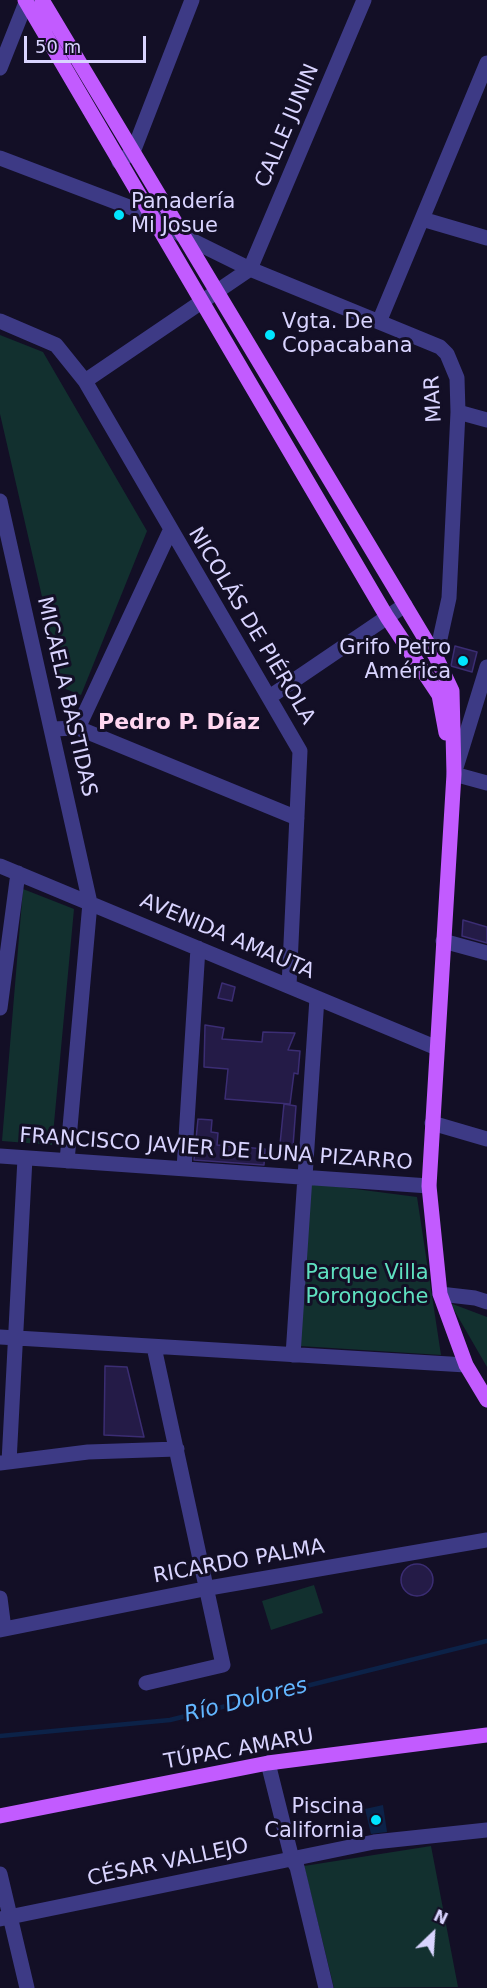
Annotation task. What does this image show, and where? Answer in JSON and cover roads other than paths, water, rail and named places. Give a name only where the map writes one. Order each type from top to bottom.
[{"type":"main road","points":[[26,0],[201,303],[387,617],[439,695],[454,774]]},
{"type":"main road","points":[[42,0],[436,657],[452,691],[454,774],[429,1186],[440,1294],[466,1365],[487,1400]]},
{"type":"main road","name":"TÚPAC AMARU","points":[[0,1816],[268,1763],[487,1735]]},
{"type":"street","points":[[0,68],[26,0]]},
{"type":"street","points":[[119,162],[133,152],[192,0]]},
{"type":"street","name":"CALLE JUNIN","points":[[250,269],[364,0]]},
{"type":"street","points":[[379,322],[487,63]]},
{"type":"street","points":[[0,158],[150,215],[185,237]]},
{"type":"street","points":[[422,219],[487,238]]},
{"type":"street","name":"MAR","points":[[185,237],[250,269],[440,347],[447,354],[457,378],[458,412],[449,598],[436,657]]},
{"type":"street","points":[[85,381],[250,269]]},
{"type":"street","name":"NICOLÁS DE PIÉROLA","points":[[0,321],[56,345],[85,381],[170,531],[271,696],[300,751],[289,986]]},
{"type":"street","points":[[458,412],[487,420]]},
{"type":"street","name":"MICAELA BASTIDAS","points":[[0,501],[90,903],[67,1161]]},
{"type":"street","points":[[78,728],[170,531]]},
{"type":"street","points":[[271,696],[405,605]]},
{"type":"street","points":[[487,667],[454,774],[487,783]]},
{"type":"street","points":[[52,729],[78,728],[297,818]]},
{"type":"street","name":"AVENIDA AMAUTA","points":[[0,866],[437,1048]]},
{"type":"street","points":[[0,1008],[18,873]]},
{"type":"street","points":[[443,941],[487,953]]},
{"type":"street","points":[[184,1169],[198,948]]},
{"type":"street","points":[[293,1355],[317,998]]},
{"type":"street","points":[[432,1123],[487,1139]]},
{"type":"street","name":"FRANCISCO JAVIER DE LUNA PIZARRO","points":[[0,1156],[429,1186]]},
{"type":"street","points":[[25,1158],[8,1338],[4,1463],[88,1452],[177,1449]]},
{"type":"street","points":[[440,1294],[475,1298],[487,1302]]},
{"type":"street","points":[[8,1338],[466,1365]]},
{"type":"street","points":[[146,1683],[223,1665],[209,1588],[154,1347]]},
{"type":"street","name":"RICARDO PALMA","points":[[2,1630],[209,1588],[487,1540]]},
{"type":"street","points":[[0,1598],[2,1630]]},
{"type":"street","points":[[268,1763],[292,1859],[297,1867],[326,1988]]},
{"type":"street","name":"CÉSAR VALLEJO","points":[[6,1917],[374,1842],[487,1830]]},
{"type":"street","points":[[0,1874],[6,1917],[27,1988]]},
{"type":"water","name":"Piscina California","points":[[383,1805],[387,1832],[371,1834],[365,1809]]},
{"type":"waterway","name":"Río Dolores","points":[[0,1736],[170,1720],[487,1641]]},
{"type":"place","name":"Panadería Mi Josue","points":[[119,215]]},
{"type":"place","name":"Vgta. De Copacabana","points":[[270,335]]},
{"type":"place","name":"Grifo Petro América","points":[[463,661]]},
{"type":"place","name":"Piscina California","points":[[376,1820]]},
{"type":"district","name":"Pedro P. Díaz","points":[[179,723]]},
{"type":"park label","name":"Parque Villa Porongoche","points":[[367,1286]]}]
